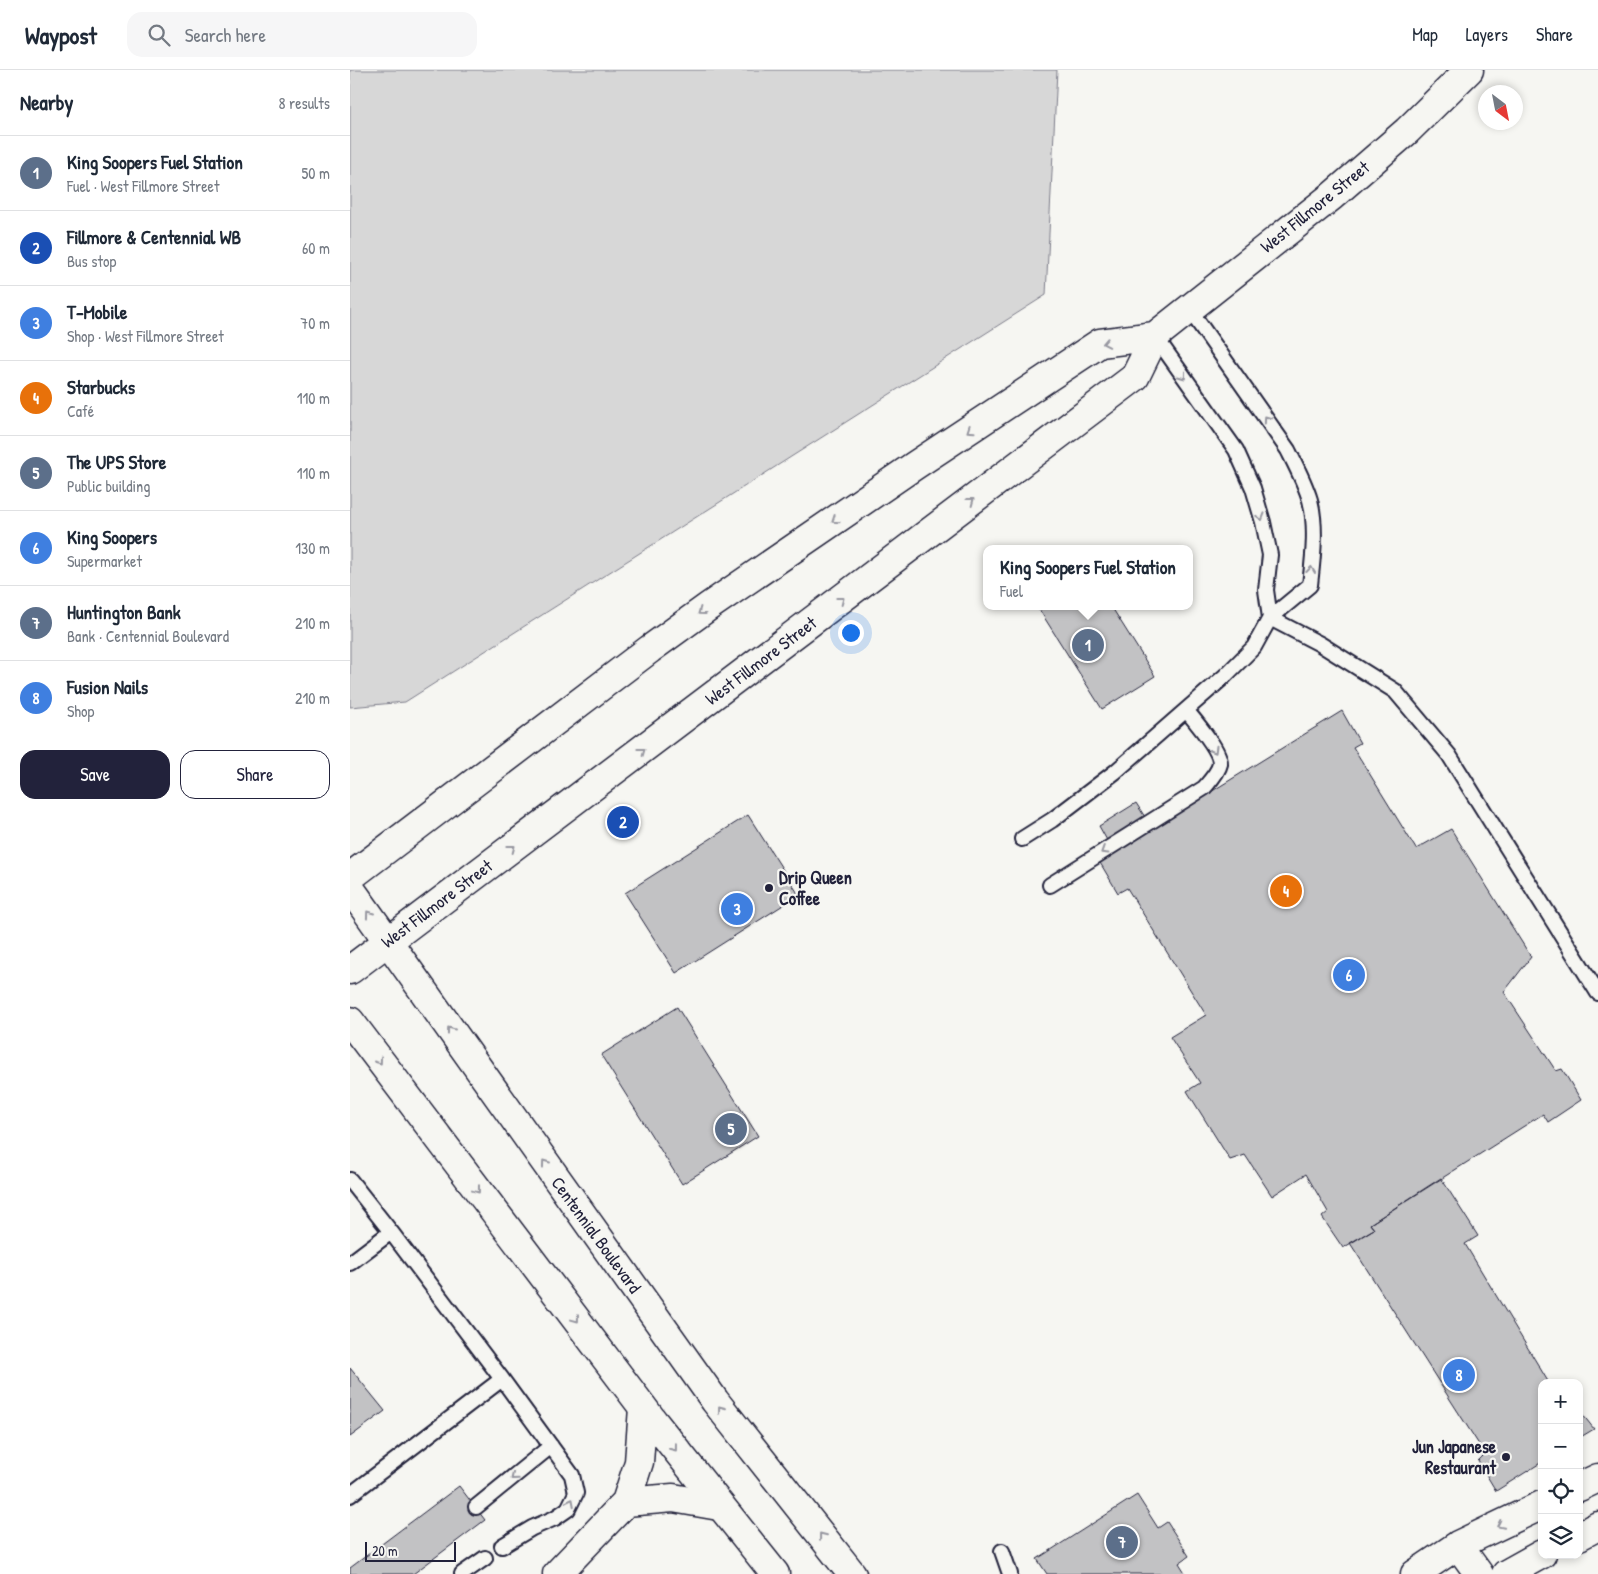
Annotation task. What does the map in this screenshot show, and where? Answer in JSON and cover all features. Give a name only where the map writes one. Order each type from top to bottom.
[{"type":"main road","name":"West Fillmore Street","points":[[350,970],[1135,377],[1155,336],[1332,196],[1407,130],[1469,70]]},
{"type":"main road","points":[[350,877],[650,649],[716,601],[914,466],[1100,344],[1155,336]]},
{"type":"main road","name":"Centennial Boulevard","points":[[350,888],[389,940],[430,1003],[715,1402],[852,1574]]},
{"type":"main road","points":[[350,1021],[643,1408],[719,1506],[775,1574]]},
{"type":"main road","points":[[557,1574],[626,1502],[639,1462],[643,1408]]},
{"type":"main road","points":[[1583,1485],[1598,1478]]},
{"type":"main road","points":[[626,1502],[673,1498],[719,1506]]},
{"type":"main road","points":[[1415,1574],[1458,1545],[1538,1507]]},
{"type":"main road","points":[[1583,1534],[1598,1526]]},
{"type":"main road","points":[[1458,1545],[1479,1574]]},
{"type":"main road","points":[[1506,1574],[1538,1556]]},
{"type":"lane","points":[[1022,839],[1052,820],[1115,772],[1225,676],[1254,647],[1270,618],[1310,585],[1313,555],[1313,524],[1310,500],[1288,450],[1189,309]]},
{"type":"lane","points":[[1155,336],[1236,450],[1252,488],[1263,522],[1270,555],[1266,590],[1270,618]]},
{"type":"lane","points":[[1270,618],[1320,644],[1395,691],[1449,755],[1598,992]]},
{"type":"lane","points":[[1050,885],[1204,788],[1215,775],[1220,765],[1218,754],[1186,710]]},
{"type":"lane","points":[[350,1180],[502,1379],[572,1475],[576,1493],[568,1509],[502,1546]]},
{"type":"lane","points":[[350,1263],[391,1232]]},
{"type":"lane","points":[[350,1495],[502,1379]]},
{"type":"lane","points":[[476,1507],[551,1446]]},
{"type":"lane","points":[[1002,1551],[1010,1574]]},
{"type":"lane","points":[[462,1574],[485,1558]]},
{"type":"shaded area","points":[[350,70],[1057,70],[1046,295],[405,702],[350,707]]},
{"type":"building","points":[[1040,610],[1114,610],[1155,676],[1102,709]]},
{"type":"building","points":[[1342,711],[1360,743],[1353,747],[1416,849],[1451,829],[1531,957],[1504,992],[1556,1071],[1562,1069],[1581,1100],[1548,1122],[1543,1114],[1370,1224],[1374,1229],[1343,1248],[1322,1217],[1328,1212],[1306,1174],[1272,1196],[1245,1155],[1230,1160],[1187,1091],[1200,1083],[1170,1037],[1206,1015],[1127,888],[1118,893],[1099,861]]},
{"type":"building","points":[[1136,803],[1152,828],[1113,851],[1099,826]]},
{"type":"building","points":[[748,815],[799,895],[676,973],[625,893]]},
{"type":"building","points":[[677,1007],[758,1136],[682,1184],[601,1055]]},
{"type":"building","points":[[1441,1178],[1478,1236],[1465,1244],[1547,1379],[1538,1379],[1538,1465],[1496,1491],[1478,1461],[1485,1454],[1350,1243],[1374,1229],[1370,1224]]},
{"type":"building","points":[[350,1368],[385,1411],[350,1437]]},
{"type":"building","points":[[1583,1415],[1594,1429],[1583,1436]]},
{"type":"building","points":[[459,1486],[485,1520],[413,1574],[350,1574],[350,1568]]},
{"type":"building","points":[[1137,1495],[1158,1528],[1167,1522],[1189,1556],[1179,1563],[1186,1574],[1047,1574],[1037,1559]]},
{"type":"place","name":"King Soopers Fuel Station","points":[[1088,645]]},
{"type":"place","name":"Fillmore & Centennial WB","points":[[623,822]]},
{"type":"place","name":"Drip Queen Coffee","points":[[769,888]]},
{"type":"place","name":"Starbucks","points":[[1286,891]]},
{"type":"place","name":"T-Mobile","points":[[737,909]]},
{"type":"place","name":"King Soopers","points":[[1349,975]]},
{"type":"place","name":"The UPS Store","points":[[731,1129]]},
{"type":"place","name":"Fusion Nails","points":[[1459,1375]]},
{"type":"place","name":"Jun Japanese Restaurant","points":[[1506,1457]]},
{"type":"place","name":"Huntington Bank","points":[[1122,1542]]}]
